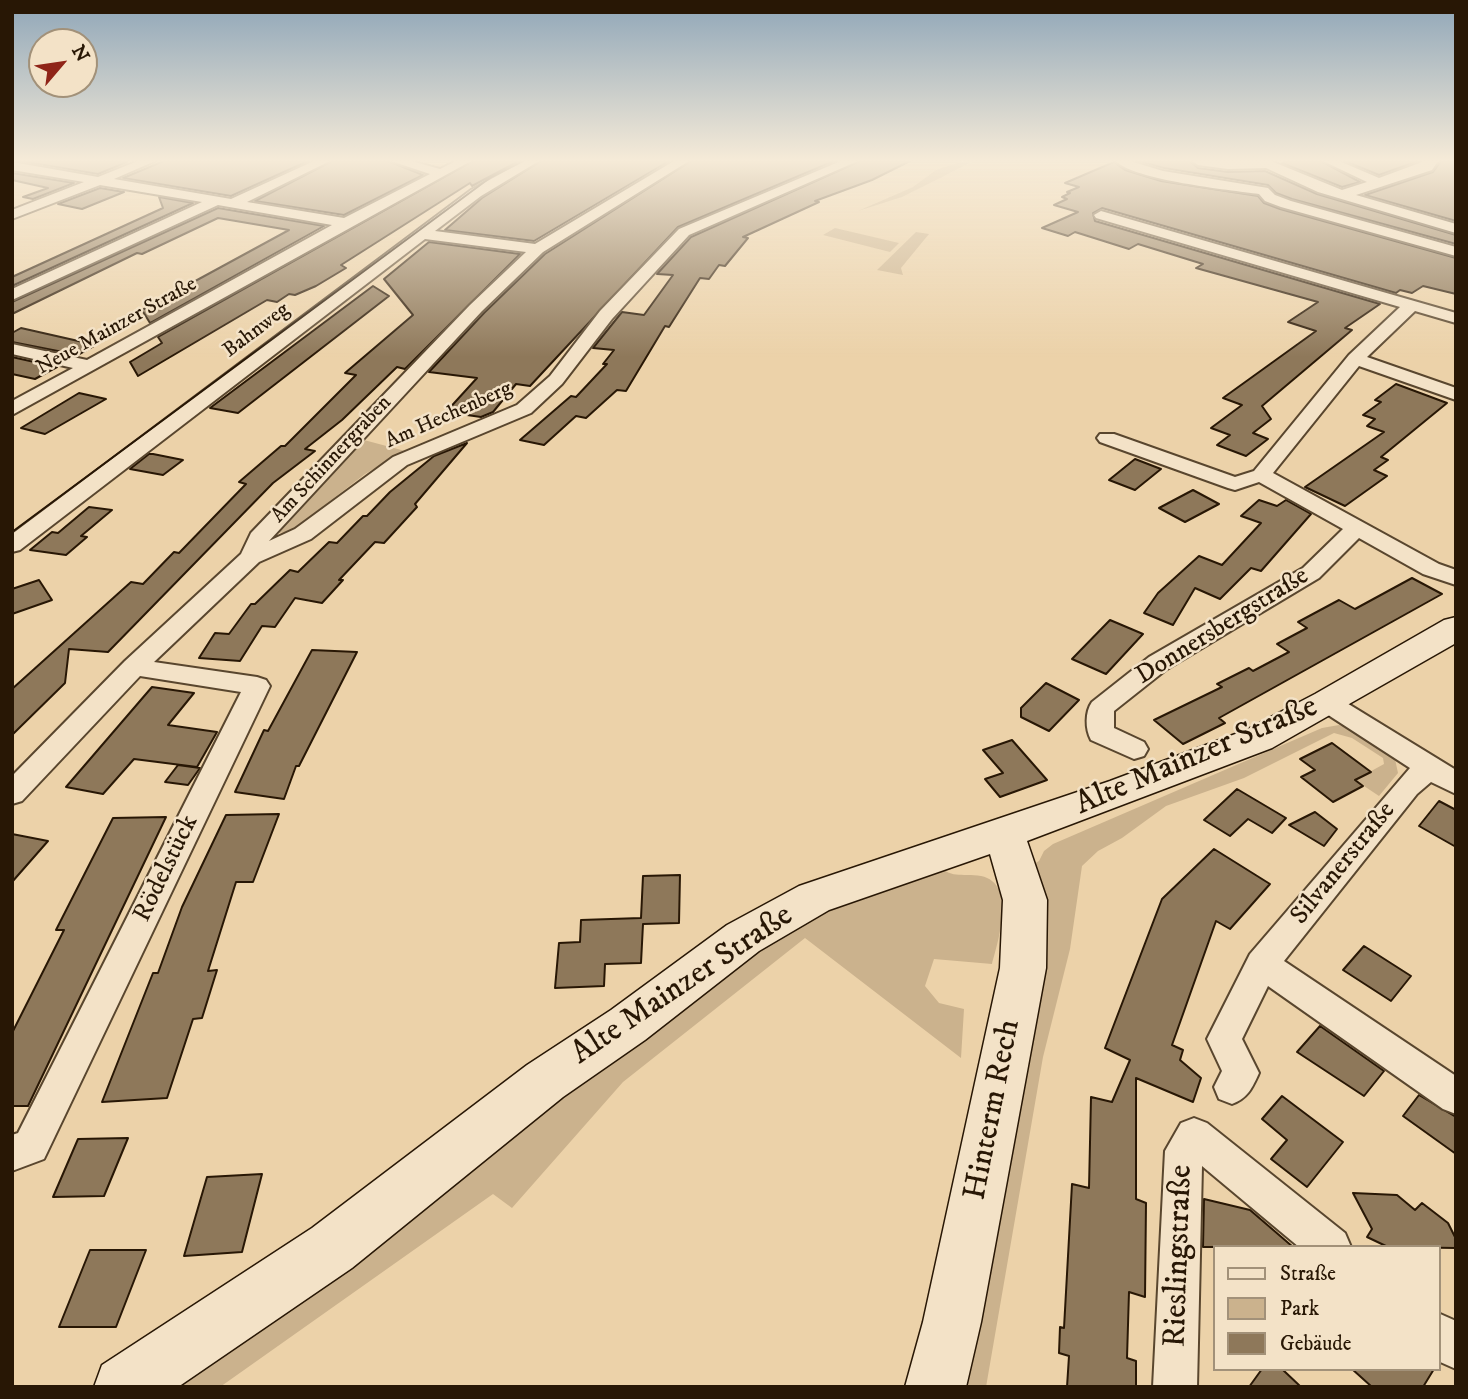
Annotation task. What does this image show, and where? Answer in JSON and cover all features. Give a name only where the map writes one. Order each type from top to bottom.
[{"type":"street","points":[[12,295],[161,226]]},
{"type":"street","name":"Neue Mainzer Straße","points":[[12,409],[340,226]]},
{"type":"street","name":"Bahnweg","points":[[12,545],[433,226]]},
{"type":"street","name":"Am Schinnergraben","points":[[12,794],[134,667],[251,557],[258,538],[476,308],[538,249],[573,226]]},
{"type":"street","name":"Am Hechenberg","points":[[251,557],[303,534],[400,461],[524,409],[556,380],[606,315],[669,245],[684,232],[698,226]]},
{"type":"street","points":[[1139,226],[1456,318]]},
{"type":"street","points":[[1365,226],[1456,252]]},
{"type":"street","points":[[423,234],[538,249]]},
{"type":"street","points":[[1107,438],[1236,484],[1261,475],[1355,359],[1411,306]]},
{"type":"street","points":[[12,349],[89,366]]},
{"type":"street","points":[[1355,359],[1456,394]]},
{"type":"street","points":[[1261,475],[1431,569],[1456,578]]},
{"type":"street","name":"Donnersbergstraße","points":[[1134,749],[1101,733],[1101,708],[1158,663],[1311,573],[1356,528]]},
{"type":"street","name":"Alte Mainzer Straße","points":[[124,1387],[235,1315],[331,1248],[545,1081],[628,1025],[743,938],[814,898],[1003,834],[1259,739],[1328,703],[1456,628]]},
{"type":"street","name":"Rödelstück","points":[[12,1153],[31,1146],[257,686],[134,667]]},
{"type":"street","points":[[1328,703],[1442,776]]},
{"type":"street","name":"Silvanerstraße","points":[[1232,1087],[1241,1073],[1224,1039],[1262,964],[1407,787],[1442,776]]},
{"type":"street","name":"Hinterm Rech","points":[[935,1387],[952,1322],[1026,946],[1026,895],[1003,834]]},
{"type":"street","points":[[1262,964],[1456,1097]]},
{"type":"street","name":"Rieslingstraße","points":[[1175,1387],[1184,1151],[1194,1136],[1329,1245]]},
{"type":"street","points":[[1440,1336],[1456,1348]]},
{"type":"green space","points":[[835,228],[899,243],[890,252],[823,235]]},
{"type":"green space","points":[[916,232],[929,234],[901,268],[903,275],[877,270]]},
{"type":"green space","points":[[364,440],[405,451],[365,474],[290,532],[278,533]]},
{"type":"green space","points":[[1339,725],[1358,730],[1395,759],[1398,773],[1379,796],[1355,780],[1384,764],[1383,758],[1352,738],[1334,733],[1244,778],[1166,806],[1122,838],[1098,851],[1082,866],[1070,949],[1043,1057],[986,1387],[958,1387],[1032,865],[1039,861],[1044,851],[1053,844],[1322,728]]},
{"type":"green space","points":[[944,870],[957,875],[981,876],[992,881],[999,890],[1002,901],[1001,928],[992,964],[934,959],[925,986],[939,1003],[964,1009],[961,1058],[805,938],[623,1082],[512,1208],[493,1194],[220,1387],[166,1387],[788,923]]},
{"type":"building","points":[[123,226],[142,226],[12,286],[12,277]]},
{"type":"building","points":[[178,226],[201,226],[142,254],[137,253],[12,314],[12,302]]},
{"type":"building","points":[[267,226],[323,226],[150,323],[142,310],[289,230]]},
{"type":"building","points":[[356,226],[402,226],[341,265],[346,268],[316,286],[295,295],[289,294],[277,302],[267,300],[138,376],[130,362],[162,343],[158,337]]},
{"type":"building","points":[[449,226],[559,226],[534,241],[445,230]]},
{"type":"building","points":[[589,226],[680,226],[530,386],[516,384],[493,412],[481,417],[446,412],[477,378],[429,372],[484,313],[545,254]]},
{"type":"building","points":[[715,226],[766,226],[743,237],[748,238],[725,266],[719,265],[709,279],[700,278],[669,327],[665,326],[626,391],[617,390],[586,418],[576,416],[544,445],[520,440],[571,396],[576,397],[607,364],[603,364],[614,350],[593,348],[622,312],[644,315],[673,275],[657,274],[691,237]]},
{"type":"building","points":[[1113,226],[1380,304],[1345,328],[1352,330],[1262,406],[1271,419],[1253,433],[1268,439],[1246,456],[1217,445],[1230,435],[1211,428],[1242,405],[1223,398],[1316,331],[1288,322],[1318,302],[1196,268],[1203,264],[1138,244],[1129,249],[1075,232],[1068,236],[1042,228]]},
{"type":"building","points":[[1165,226],[1342,226],[1456,258],[1456,294],[1423,286],[1412,293],[1400,290],[1396,293]]},
{"type":"building","points":[[1391,226],[1426,226],[1456,235],[1456,244]]},
{"type":"building","points":[[429,242],[520,254],[405,369],[397,367],[342,420],[305,449],[315,451],[273,483],[108,652],[69,649],[65,683],[12,735],[12,689],[131,582],[143,584],[174,552],[179,553],[246,484],[239,482],[281,446],[285,446],[356,375],[345,373],[413,315],[384,279]]},
{"type":"building","points":[[373,286],[389,296],[238,413],[210,408]]},
{"type":"building","points":[[21,328],[96,345],[78,355],[12,342],[12,333]]},
{"type":"building","points":[[12,357],[57,367],[35,379],[12,374]]},
{"type":"building","points":[[1396,384],[1447,403],[1381,457],[1388,460],[1374,470],[1387,476],[1345,506],[1305,487],[1384,432],[1367,426],[1375,419],[1363,415],[1381,402],[1375,400]]},
{"type":"building","points":[[79,393],[106,399],[45,434],[21,428]]},
{"type":"building","points":[[467,443],[415,504],[417,507],[384,543],[375,542],[339,580],[343,580],[322,603],[295,598],[275,627],[262,626],[240,661],[199,658],[215,633],[229,634],[251,604],[255,604],[290,570],[298,572],[329,542],[337,543],[363,516],[367,516],[390,492],[434,456]]},
{"type":"building","points":[[149,454],[183,460],[163,475],[130,469]]},
{"type":"building","points":[[1135,459],[1161,469],[1135,490],[1109,480]]},
{"type":"building","points":[[1193,490],[1219,504],[1185,522],[1159,508]]},
{"type":"building","points":[[1259,500],[1277,506],[1286,500],[1311,514],[1261,571],[1251,568],[1220,599],[1195,588],[1173,625],[1144,613],[1158,593],[1199,556],[1222,565],[1261,523],[1241,516]]},
{"type":"building","points":[[89,507],[112,510],[81,536],[87,537],[66,555],[30,550],[52,532],[58,533]]},
{"type":"building","points":[[1412,578],[1442,594],[1219,718],[1225,723],[1183,744],[1154,720],[1222,687],[1217,684],[1249,668],[1253,671],[1289,652],[1277,644],[1307,628],[1298,622],[1339,600],[1355,609]]},
{"type":"building","points":[[39,580],[52,600],[12,614],[12,589]]},
{"type":"building","points":[[1110,620],[1143,634],[1106,674],[1072,659]]},
{"type":"building","points":[[312,650],[357,652],[299,766],[296,766],[284,799],[235,792],[264,730],[268,731]]},
{"type":"building","points":[[1046,683],[1079,700],[1049,731],[1021,717],[1021,708]]},
{"type":"building","points":[[152,687],[194,693],[168,725],[217,732],[197,767],[134,759],[103,794],[66,787]]},
{"type":"building","points":[[1012,740],[1047,780],[1000,797],[985,779],[1003,773],[983,750]]},
{"type":"building","points":[[1332,743],[1371,772],[1355,780],[1363,786],[1333,802],[1301,777],[1315,770],[1300,759]]},
{"type":"building","points":[[178,765],[200,768],[188,785],[165,782]]},
{"type":"building","points":[[1237,789],[1286,818],[1272,833],[1248,819],[1230,836],[1204,820]]},
{"type":"building","points":[[1439,801],[1456,810],[1456,847],[1419,826]]},
{"type":"building","points":[[1315,812],[1337,829],[1324,846],[1289,825]]},
{"type":"building","points":[[279,814],[253,882],[236,882],[208,971],[217,970],[202,1018],[193,1019],[167,1098],[102,1102],[153,973],[158,973],[182,907],[226,815]]},
{"type":"building","points":[[166,817],[28,1106],[12,1106],[12,1033],[64,930],[56,930],[113,818]]},
{"type":"building","points":[[12,834],[48,841],[12,882]]},
{"type":"building","points":[[1214,849],[1270,884],[1230,929],[1216,921],[1172,1045],[1183,1050],[1180,1060],[1201,1078],[1193,1102],[1136,1078],[1136,1199],[1146,1203],[1145,1297],[1129,1292],[1127,1358],[1136,1361],[1136,1387],[1067,1387],[1069,1356],[1059,1353],[1060,1327],[1064,1328],[1072,1184],[1089,1188],[1091,1097],[1112,1102],[1130,1060],[1105,1048],[1162,899]]},
{"type":"building","points":[[680,875],[679,923],[643,924],[641,963],[605,964],[604,986],[555,988],[559,943],[580,942],[581,920],[641,918],[643,876]]},
{"type":"building","points":[[1364,946],[1411,976],[1391,1001],[1343,970]]},
{"type":"building","points":[[1320,1026],[1384,1071],[1364,1096],[1297,1052]]},
{"type":"building","points":[[1419,1095],[1456,1117],[1456,1154],[1403,1116]]},
{"type":"building","points":[[1282,1096],[1343,1142],[1307,1187],[1271,1159],[1287,1140],[1262,1119]]},
{"type":"building","points":[[128,1138],[104,1196],[53,1197],[78,1139]]},
{"type":"building","points":[[262,1174],[242,1252],[184,1256],[207,1177]]},
{"type":"building","points":[[1353,1193],[1397,1195],[1415,1210],[1422,1203],[1448,1223],[1456,1239],[1456,1248],[1440,1248],[1440,1245],[1384,1245],[1367,1237],[1372,1229]]},
{"type":"building","points":[[1204,1199],[1250,1210],[1291,1245],[1212,1245],[1203,1247]]},
{"type":"building","points":[[90,1250],[146,1250],[116,1327],[59,1327]]},
{"type":"building","points":[[1261,1371],[1284,1371],[1301,1387],[1249,1387]]},
{"type":"building","points":[[1354,1371],[1433,1371],[1423,1387],[1372,1387]]},
{"type":"tram line","points":[[12,532],[424,226]]}]
